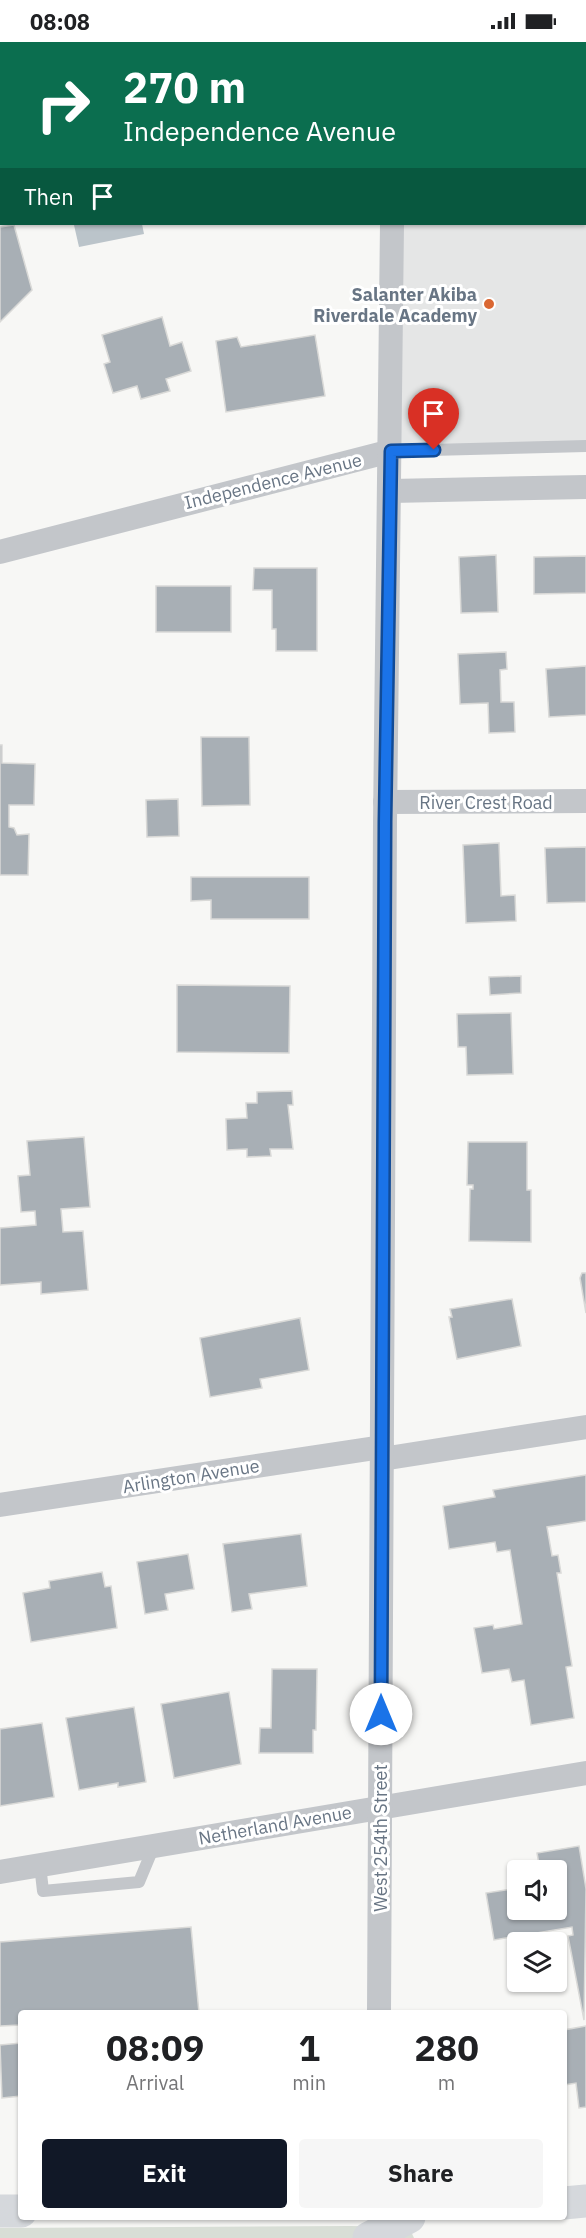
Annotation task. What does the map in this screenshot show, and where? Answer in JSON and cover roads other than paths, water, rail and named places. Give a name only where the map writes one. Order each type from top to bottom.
[{"type":"main road","points":[[567,2203],[586,2201]]},
{"type":"main road","points":[[0,2211],[18,2211]]},
{"type":"main road","points":[[369,2238],[404,2220]]},
{"type":"main road","points":[[412,2220],[424,2238]]},
{"type":"street","name":"West 254th Street","points":[[379,2010],[385,802],[391,491],[392,225]]},
{"type":"street","name":"Independence Avenue","points":[[0,552],[391,451]]},
{"type":"street","points":[[391,491],[586,487]]},
{"type":"street","name":"River Crest Road","points":[[385,802],[586,801]]},
{"type":"street","name":"Arlington Avenue","points":[[0,1505],[586,1427]]},
{"type":"street","name":"Netherland Avenue","points":[[0,1872],[586,1773]]},
{"type":"lane","name":"Independence Avenue","points":[[391,451],[586,446]]},
{"type":"lane","points":[[40,1865],[43,1891],[139,1882],[154,1846]]},
{"type":"place","name":"Salanter Akiba Riverdale Academy","points":[[489,304]]}]
